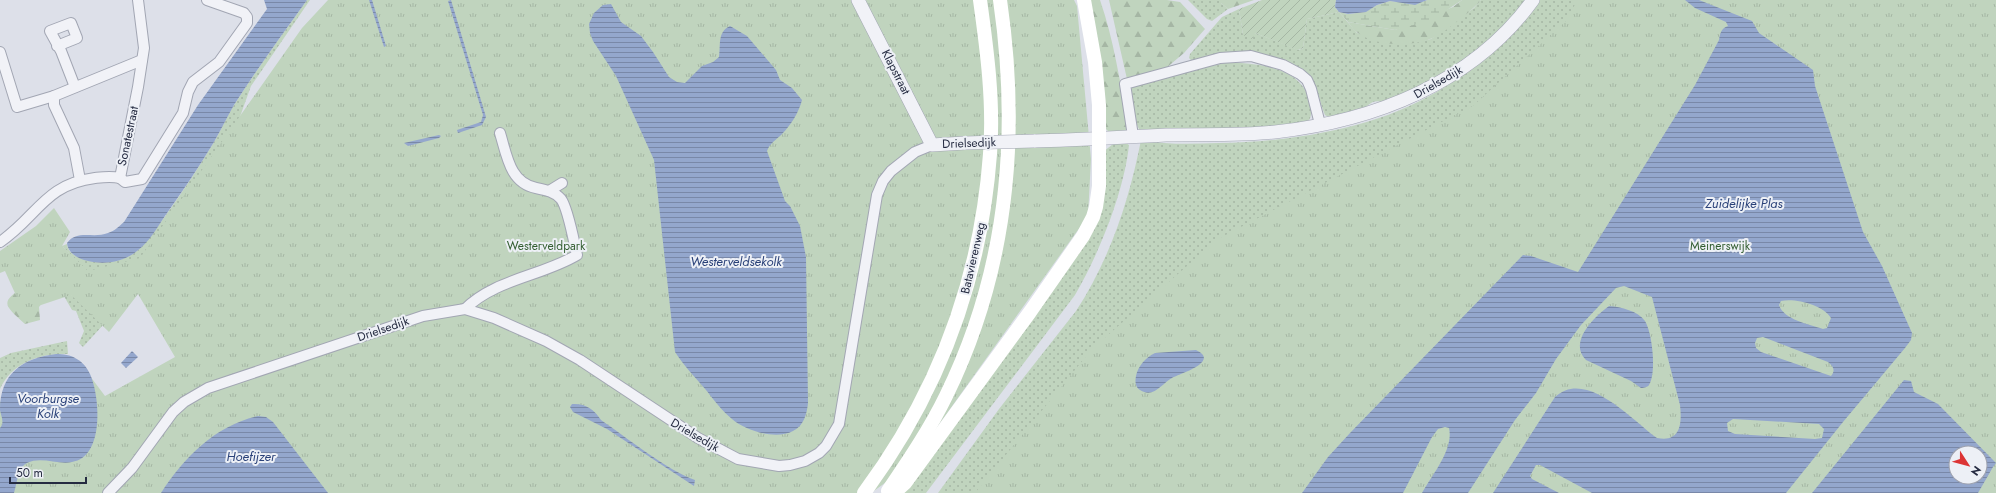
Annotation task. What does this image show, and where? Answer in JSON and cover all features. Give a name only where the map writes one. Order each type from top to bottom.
[{"type":"main road","name":"Batavierenweg","points":[[864,493],[886,464],[906,430],[941,362],[957,318],[978,244],[984,208],[991,135],[987,66],[980,0]]},
{"type":"main road","name":"Batavierenweg","points":[[886,493],[933,420],[952,383],[972,332],[993,263],[1005,196],[1010,128],[1007,68],[1000,0]]},
{"type":"main road","points":[[894,493],[905,483],[1025,319],[1089,227],[1098,198],[1099,105],[1095,62],[1084,0]]},
{"type":"street","name":"Sonatestraat","points":[[0,242],[9,236],[46,199],[59,189],[80,180],[113,176],[120,178],[144,48],[138,0]]},
{"type":"street","points":[[120,178],[125,182],[142,179],[183,113],[188,92],[193,82],[219,62],[248,23],[247,17],[244,13],[207,0]]},
{"type":"street","name":"Klapstraat","points":[[858,0],[932,144]]},
{"type":"street","name":"Drielsedijk","points":[[108,493],[132,468],[173,412],[195,394],[208,388],[422,316],[465,309],[486,315],[546,341],[580,360],[691,434],[738,458],[779,466],[790,466],[805,461],[819,453],[826,446],[838,424],[866,250],[879,188],[891,171],[903,160],[932,144],[1275,132],[1370,113],[1412,97],[1442,82],[1480,56],[1517,21],[1533,0]]},
{"type":"street","points":[[57,46],[61,51],[75,87]]},
{"type":"street","points":[[0,52],[17,107],[54,96],[142,60]]},
{"type":"street","points":[[1133,136],[1125,84],[1236,55],[1265,59],[1300,74],[1307,80],[1311,89],[1320,124]]},
{"type":"street","points":[[54,96],[54,105],[74,148],[80,180]]},
{"type":"street","points":[[465,309],[488,291],[577,255],[563,203],[560,198],[549,191],[523,184],[516,177],[512,171],[500,133]]},
{"type":"street","points":[[549,191],[562,183]]},
{"type":"green space","points":[[307,0],[310,0],[251,86],[232,139],[166,246],[97,281],[62,246],[67,244],[72,254],[79,258],[102,263],[127,257],[142,246],[185,188],[203,161],[231,109]]},
{"type":"green space","name":"Westerveldpark","points":[[328,0],[1074,0],[1077,6],[1091,159],[1088,216],[910,465],[871,493],[0,493],[0,402],[84,368],[105,396],[175,357],[138,294],[109,332],[71,295],[23,311],[5,271],[0,273],[0,251],[36,226],[54,208],[70,232],[62,246],[88,271],[140,258],[302,28]]},
{"type":"green space","points":[[1087,0],[1100,0],[1105,15],[1113,46],[1128,124],[1127,131],[1109,132],[1104,127]]},
{"type":"green space","points":[[1109,0],[1167,0],[1180,2],[1205,29],[1184,53],[1165,69],[1127,79]]},
{"type":"green space","points":[[1188,0],[1221,0],[1221,3],[1228,9],[1212,21],[1207,19]]},
{"type":"green space","points":[[1221,0],[1254,0],[1228,9],[1221,3]]},
{"type":"green space","points":[[1262,0],[1336,0],[1335,7],[1339,12],[1307,19],[1303,48],[1298,50],[1255,33],[1252,39],[1243,35],[1239,9]]},
{"type":"green space","points":[[1427,0],[1462,0],[1432,20],[1395,30],[1348,22],[1339,12],[1348,14],[1365,12],[1377,5],[1390,1],[1415,4]]},
{"type":"green space","points":[[1462,0],[1481,0],[1465,16],[1449,28],[1435,37],[1422,42],[1393,44],[1374,41],[1357,32],[1348,22],[1395,30],[1453,7]]},
{"type":"green space","points":[[1481,0],[1529,0],[1491,41],[1427,86],[1382,102],[1372,102],[1360,111],[1353,114],[1331,118],[1325,115],[1316,88],[1310,76],[1301,69],[1277,60],[1265,56],[1242,53],[1231,53],[1192,61],[1189,58],[1190,54],[1222,17],[1239,9],[1243,35],[1255,33],[1299,50],[1303,48],[1307,19],[1339,12],[1357,33],[1403,43],[1417,42],[1431,39],[1474,8]]},
{"type":"green space","points":[[1540,0],[1685,0],[984,493],[938,493],[999,409],[1076,311],[1088,291],[1099,271],[1117,229],[1131,185],[1141,140],[1180,144],[1260,141],[1320,133],[1379,118],[1424,99],[1469,71],[1490,55],[1509,37],[1526,19]]},
{"type":"green space","name":"Meinerswijk","points":[[1577,0],[1996,0],[1996,493],[975,493],[1092,349],[1218,239],[1474,105],[1568,19]]},
{"type":"green space","points":[[1228,62],[1264,66],[1287,73],[1304,88],[1309,99],[1311,114],[1308,122],[1276,129],[1140,131],[1137,125],[1130,90],[1135,85]]},
{"type":"green space","points":[[1124,142],[1129,145],[1122,182],[1116,202],[1093,261],[1075,295],[926,493],[901,493],[1091,231],[1103,152],[1113,144]]},
{"type":"green space","points":[[25,286],[43,302],[39,307],[40,320],[25,324],[12,312],[7,304],[11,296]]},
{"type":"green space","points":[[61,291],[115,312],[83,347],[79,343],[84,331],[76,311],[72,310]]},
{"type":"green space","points":[[67,341],[68,354],[48,355],[28,361],[12,372],[0,389],[0,358],[11,353]]},
{"type":"water","points":[[264,0],[307,0],[234,105],[202,161],[152,235],[132,255],[114,262],[94,262],[74,255],[69,250],[67,243],[71,239],[80,235],[102,235],[115,230],[124,222],[198,105],[267,9]]},
{"type":"water","points":[[369,0],[372,0],[386,46],[384,47]]},
{"type":"water","points":[[451,0],[486,117],[482,125],[458,133],[457,130],[481,122],[483,115],[448,1]]},
{"type":"water","points":[[1336,0],[1427,0],[1415,5],[1390,1],[1377,5],[1366,12],[1348,14],[1339,12],[1335,7]]},
{"type":"water","name":"Zuidelijke Plas","points":[[1685,0],[1699,0],[1752,21],[1759,33],[1813,70],[1815,86],[1863,232],[1882,266],[1912,333],[1911,340],[1905,348],[1786,493],[1592,493],[1540,465],[1536,465],[1530,476],[1532,479],[1559,493],[1493,493],[1555,397],[1567,390],[1580,389],[1594,392],[1622,409],[1657,438],[1665,439],[1675,435],[1680,425],[1680,405],[1652,297],[1624,286],[1616,288],[1581,325],[1556,359],[1536,393],[1515,420],[1468,493],[1422,493],[1445,453],[1450,436],[1449,428],[1445,427],[1438,429],[1432,437],[1403,493],[1302,493],[1328,457],[1350,433],[1523,255],[1531,256],[1578,272],[1695,85],[1719,40],[1721,32],[1728,26],[1726,22],[1695,8]],"holes":[[[1787,300],[1801,302],[1822,309],[1831,318],[1827,328],[1823,329],[1791,318],[1779,305],[1781,301]],[[1763,337],[1828,362],[1833,368],[1833,374],[1831,376],[1761,352],[1756,348],[1755,343],[1757,338]],[[1733,419],[1819,424],[1824,429],[1822,438],[1815,439],[1735,434],[1728,431],[1727,423]]]},
{"type":"water","name":"Westerveldsekolk","points":[[611,4],[621,22],[641,36],[669,77],[677,82],[685,83],[702,66],[713,62],[719,57],[721,35],[730,26],[747,36],[776,70],[780,80],[792,88],[802,100],[797,114],[782,134],[771,144],[767,151],[785,201],[790,206],[800,226],[806,257],[808,403],[806,415],[800,426],[786,434],[778,435],[761,433],[745,427],[728,416],[675,352],[654,160],[616,76],[593,41],[590,33],[589,24],[594,13],[603,5]]},
{"type":"water","points":[[439,135],[441,136],[439,138],[408,146],[404,143]]},
{"type":"water","points":[[1609,306],[1619,307],[1634,312],[1645,321],[1648,326],[1653,353],[1653,371],[1647,387],[1641,388],[1631,381],[1586,360],[1581,353],[1581,338],[1585,330],[1590,323]]},
{"type":"water","points":[[1196,350],[1203,355],[1204,359],[1195,367],[1168,380],[1158,389],[1150,393],[1140,390],[1137,387],[1136,376],[1139,369],[1146,359],[1155,353]]},
{"type":"water","points":[[132,351],[138,357],[126,368],[121,363]]},
{"type":"water","name":"Voorburgse Kolk","points":[[56,354],[76,358],[84,365],[90,374],[96,396],[97,424],[95,438],[90,449],[83,458],[67,463],[38,460],[27,463],[24,465],[18,476],[14,493],[0,493],[0,428],[2,422],[0,410],[4,386],[9,377],[24,364],[33,359]]},
{"type":"water","points":[[1904,380],[1911,381],[1914,392],[1938,404],[1978,445],[1948,445],[1948,485],[1983,485],[1978,493],[1812,493]]},
{"type":"water","points":[[572,404],[589,408],[601,420],[647,453],[684,476],[695,480],[694,486],[607,429],[573,412],[570,407]]},
{"type":"water","name":"Hoefijzer","points":[[258,416],[266,417],[273,422],[328,493],[161,493],[180,467],[202,445],[228,427],[243,420]]},
{"type":"water","points":[[1988,455],[1996,463],[1988,476]]}]
